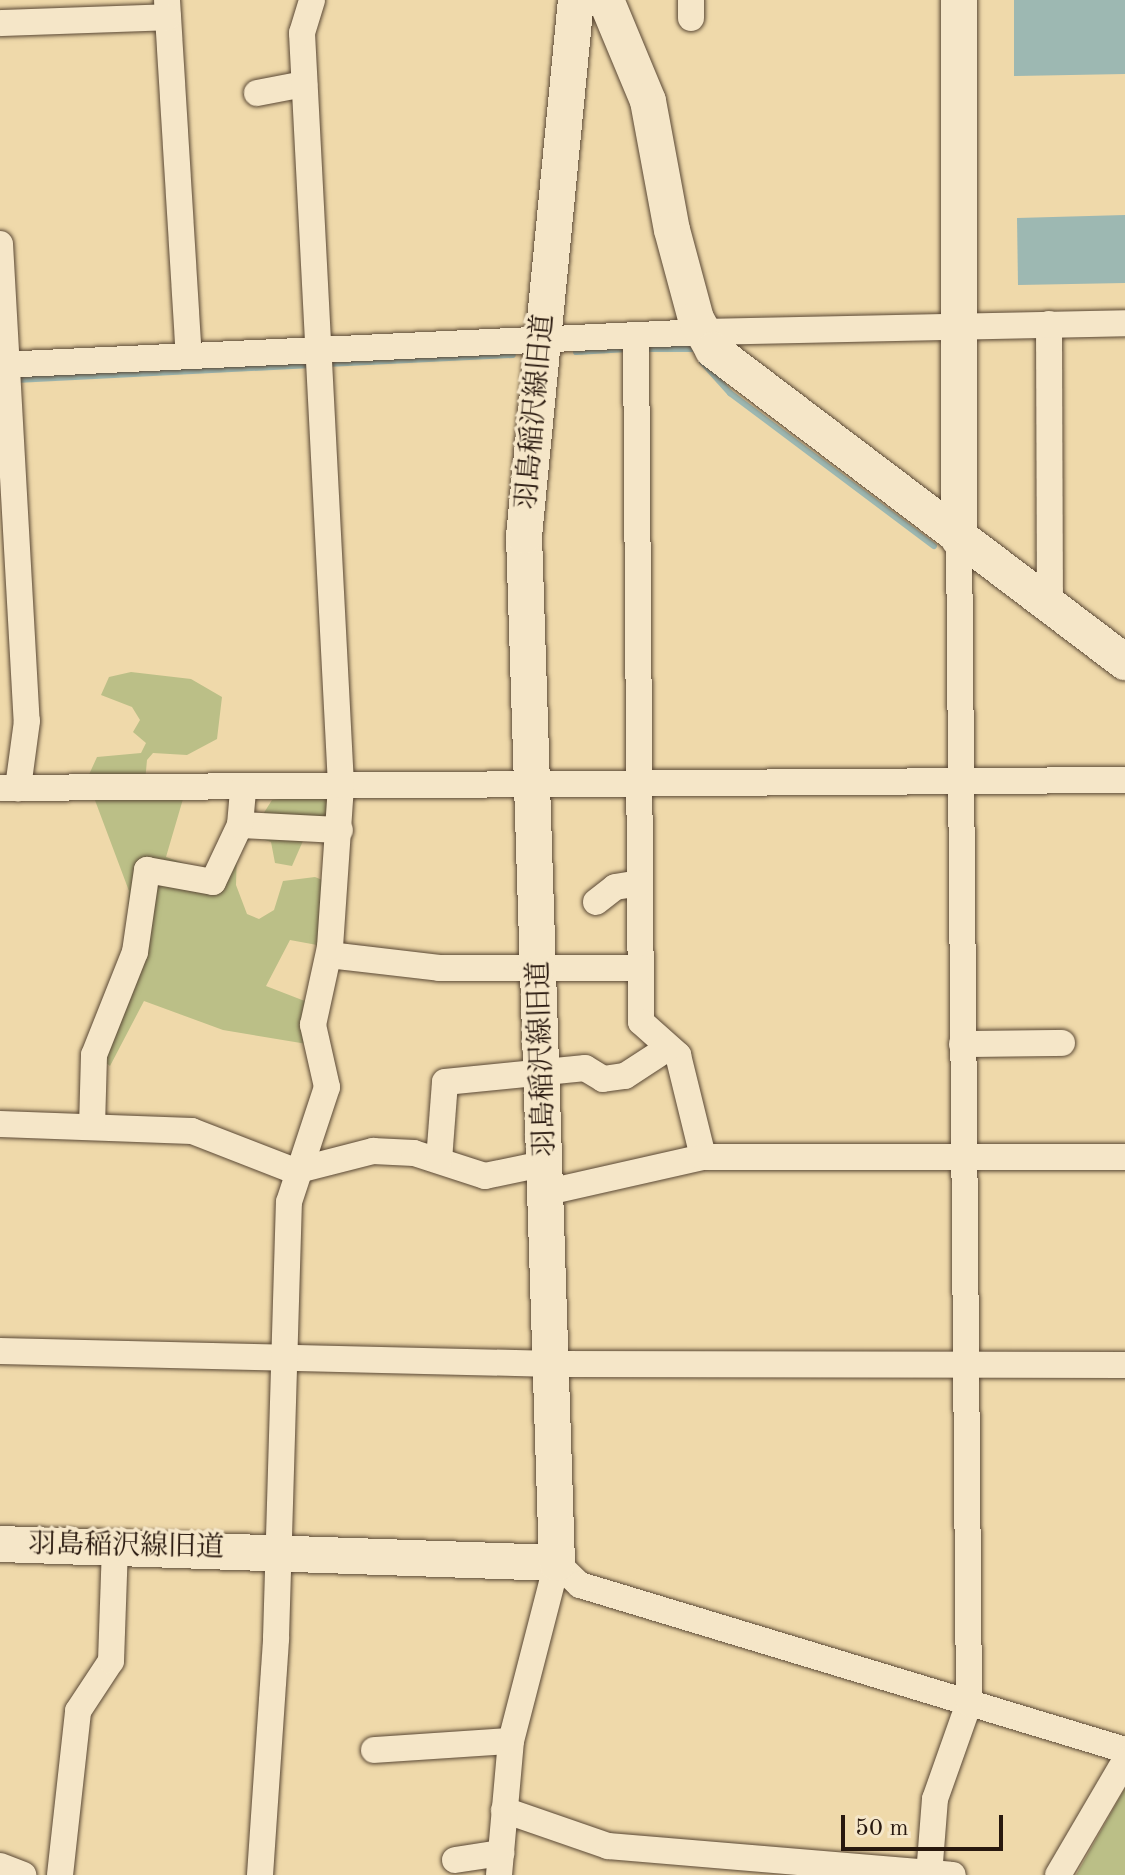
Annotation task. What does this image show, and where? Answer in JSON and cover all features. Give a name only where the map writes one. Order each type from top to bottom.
[{"type":"street","points":[[260,1875],[279,1550],[284,1360],[295,1171],[327,1087],[313,1025],[329,955],[340,830],[341,785],[302,33],[312,0]]},
{"type":"street","name":"羽島稲沢線旧道","points":[[0,1544],[279,1550],[557,1563],[548,1177],[524,536],[576,0]]},
{"type":"street","points":[[606,0],[648,101],[672,230],[703,332],[766,394],[1125,662]]},
{"type":"street","points":[[504,1810],[608,1846],[784,1867],[937,1873],[935,1799],[969,1703],[961,1158],[959,0]]},
{"type":"street","points":[[0,23],[167,8],[189,355]]},
{"type":"street","points":[[257,93],[304,84]]},
{"type":"street","points":[[0,244],[3,365],[27,721],[5,790],[531,782],[1125,780]]},
{"type":"street","points":[[3,365],[703,332],[1125,323]]},
{"type":"street","points":[[1049,324],[1050,605]]},
{"type":"street","points":[[636,335],[641,1022],[678,1055],[703,1157]]},
{"type":"street","points":[[92,1127],[94,1055],[135,952],[147,870],[213,882],[240,825],[243,788]]},
{"type":"street","points":[[240,825],[340,830]]},
{"type":"street","points":[[596,902],[615,887],[640,883]]},
{"type":"street","points":[[329,955],[439,968],[640,968]]},
{"type":"street","points":[[962,1044],[1062,1043]]},
{"type":"street","points":[[439,1160],[445,1082],[543,1071],[625,1076],[668,1048]]},
{"type":"street","points":[[0,1124],[192,1131],[295,1171],[373,1151],[439,1160],[485,1176],[548,1177],[703,1157],[1125,1157]]},
{"type":"street","points":[[0,1351],[554,1364],[1125,1365]]},
{"type":"street","points":[[60,1875],[66,1722],[111,1661],[115,1547]]},
{"type":"street","points":[[455,1860],[500,1864],[511,1741],[557,1563],[580,1585],[1125,1750]]},
{"type":"street","points":[[374,1750],[445,1754],[511,1741]]},
{"type":"street","points":[[1058,1875],[1125,1761]]},
{"type":"street","points":[[0,1866],[23,1875]]},
{"type":"green space","points":[[131,672],[191,679],[222,697],[217,739],[187,755],[153,753],[147,760],[145,782],[183,799],[166,857],[207,871],[253,830],[272,800],[325,793],[334,824],[306,834],[292,866],[275,863],[271,842],[253,836],[237,849],[236,885],[247,914],[259,919],[274,910],[283,881],[315,877],[332,884],[317,945],[290,940],[266,986],[315,1005],[313,1045],[223,1030],[144,1001],[110,1066],[101,1059],[123,1004],[129,891],[87,779],[97,757],[141,753],[146,743],[133,732],[140,720],[132,707],[101,695],[109,677]]},
{"type":"green space","points":[[1125,1788],[1125,1875],[1076,1875]]},
{"type":"water","points":[[1014,0],[1125,0],[1125,74],[1014,76]]},
{"type":"water","points":[[1125,215],[1125,283],[1018,285],[1017,218]]},
{"type":"waterway","points":[[576,352],[628,349]]},
{"type":"waterway","points":[[643,349],[695,349]]},
{"type":"waterway","points":[[327,364],[513,355]]},
{"type":"waterway","points":[[702,362],[730,393],[934,546]]},
{"type":"waterway","points":[[16,380],[312,365]]}]
